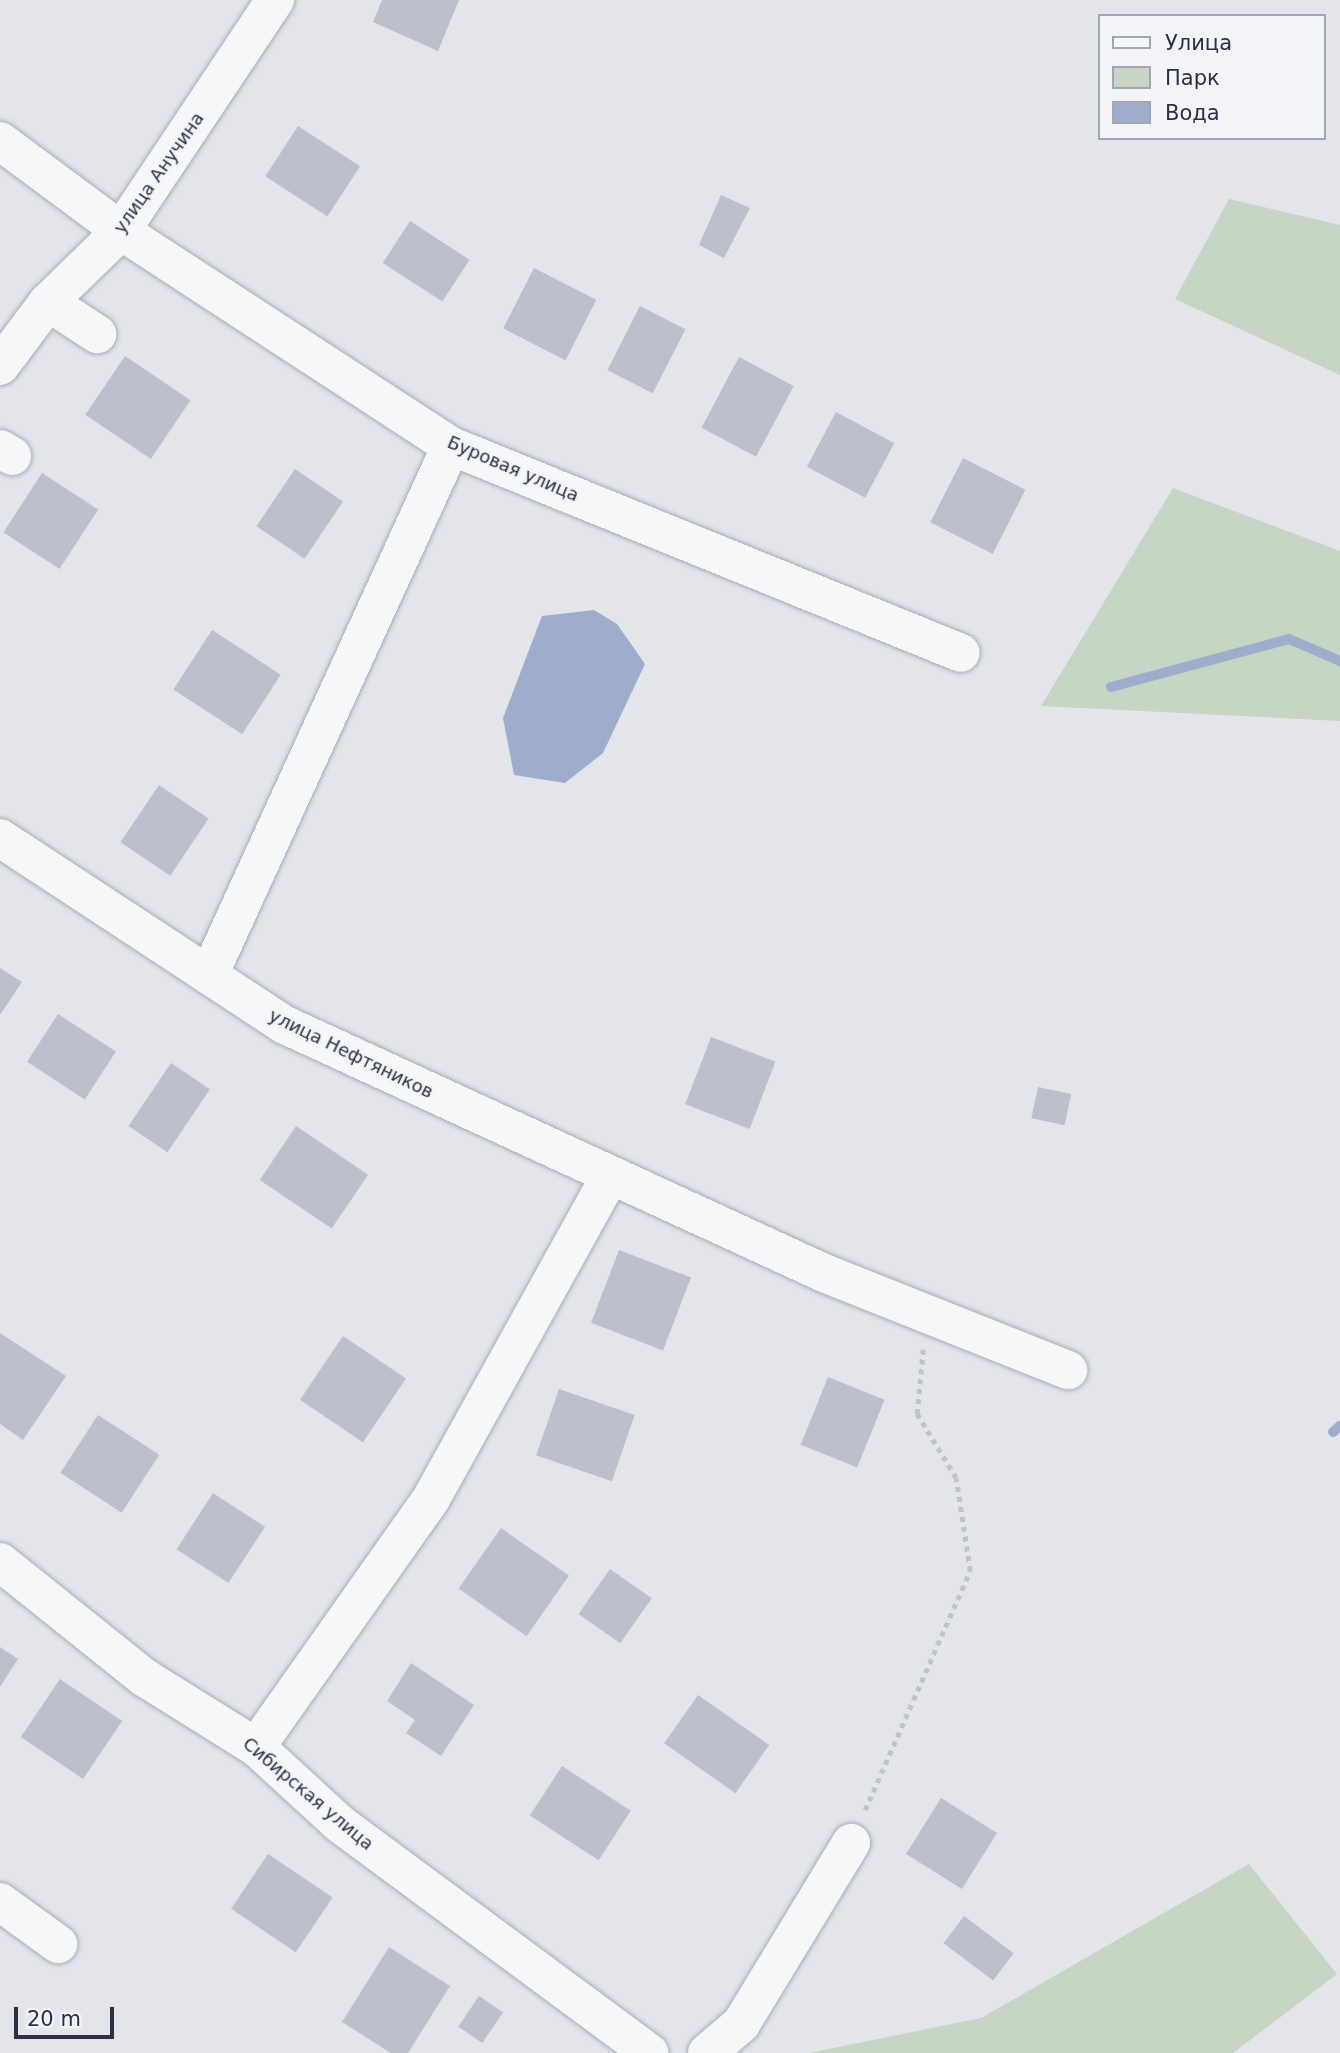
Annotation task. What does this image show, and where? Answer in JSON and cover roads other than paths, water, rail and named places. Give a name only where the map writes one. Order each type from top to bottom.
[{"type":"street","name":"улица Анучина","points":[[0,366],[48,302],[121,231],[275,0]]},
{"type":"street","name":"Буровая улица","points":[[0,141],[121,231],[451,446],[961,653]]},
{"type":"street","points":[[48,302],[97,334]]},
{"type":"street","points":[[209,975],[451,446]]},
{"type":"street","name":"улица Нефтяников","points":[[0,838],[285,1025],[824,1273],[1068,1370]]},
{"type":"street","points":[[256,1747],[431,1499],[610,1176]]},
{"type":"street","name":"Сибирская улица","points":[[0,1562],[145,1678],[256,1747],[340,1824],[650,2053]]},
{"type":"street","points":[[707,2053],[741,2024],[851,1843]]},
{"type":"street","points":[[0,1902],[58,1944]]},
{"type":"water","points":[[594,610],[617,624],[645,664],[603,753],[565,783],[514,775],[503,718],[542,616]]},
{"type":"waterway","points":[[1111,687],[1289,639],[1340,661]]},
{"type":"waterway","points":[[1333,1432],[1340,1426]]}]
